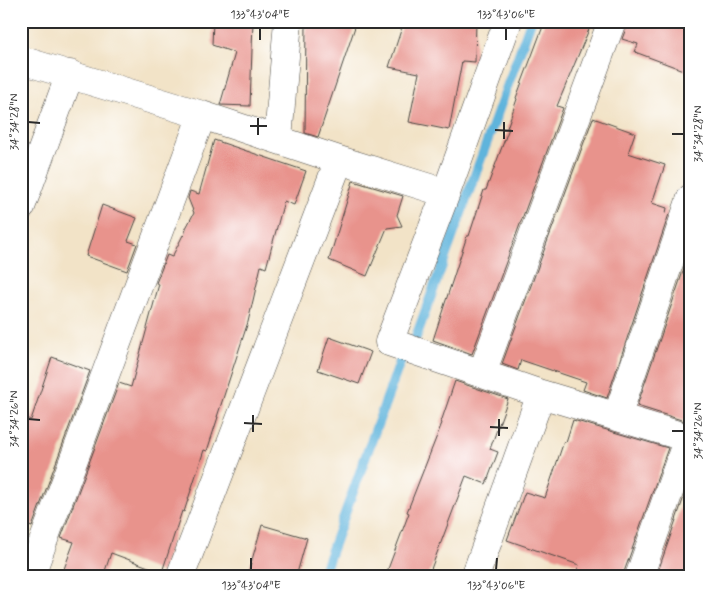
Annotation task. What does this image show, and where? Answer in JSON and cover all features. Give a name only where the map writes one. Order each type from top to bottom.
[{"type":"street","points":[[278,139],[288,21]]},
{"type":"street","points":[[508,21],[446,193],[389,342],[541,394],[690,439],[639,577]]},
{"type":"street","points":[[482,373],[612,21]]},
{"type":"street","points":[[21,60],[202,115],[446,193]]},
{"type":"street","points":[[21,207],[70,74]]},
{"type":"street","points":[[30,577],[202,115]]},
{"type":"street","points":[[180,577],[339,160]]},
{"type":"street","points":[[616,417],[691,198]]},
{"type":"street","points":[[475,577],[541,394]]},
{"type":"building","points":[[213,21],[253,21],[250,106],[220,105],[235,53],[212,45]]},
{"type":"building","points":[[306,21],[357,21],[318,137],[305,133]]},
{"type":"building","points":[[404,21],[476,21],[475,62],[462,61],[449,130],[409,122],[419,73],[389,67]]},
{"type":"building","points":[[545,21],[595,21],[593,28],[590,27],[557,106],[563,108],[472,354],[433,340],[467,236],[469,236],[484,190],[486,190],[509,128],[507,128],[516,98]]},
{"type":"building","points":[[627,21],[678,21],[676,26],[691,32],[691,73],[635,52],[638,44],[622,39]]},
{"type":"building","points":[[593,118],[635,133],[628,153],[665,165],[652,203],[667,208],[666,213],[669,214],[607,398],[583,390],[586,382],[521,360],[518,370],[502,364]]},
{"type":"building","points":[[214,140],[306,171],[294,205],[284,201],[266,268],[261,266],[248,322],[207,451],[204,450],[162,572],[111,553],[103,577],[61,577],[74,542],[61,538],[119,383],[131,387],[159,284],[156,283],[167,255],[172,257],[194,213],[188,198],[190,191],[199,194]]},
{"type":"building","points":[[353,181],[403,196],[397,215],[402,226],[387,228],[367,276],[329,260]]},
{"type":"building","points":[[102,205],[137,218],[128,241],[137,244],[127,271],[86,256]]},
{"type":"building","points":[[691,248],[691,423],[637,406]]},
{"type":"building","points":[[329,337],[371,352],[359,384],[318,370]]},
{"type":"building","points":[[52,357],[90,371],[32,527],[21,523],[21,417],[31,420]]},
{"type":"building","points":[[455,381],[508,399],[490,449],[498,452],[486,484],[466,476],[428,577],[385,577],[409,513],[407,512],[442,423]]},
{"type":"building","points":[[573,420],[668,448],[624,572],[624,577],[575,577],[579,565],[507,540],[525,492],[545,498]]},
{"type":"building","points":[[691,477],[691,577],[656,577]]},
{"type":"building","points":[[262,525],[307,538],[296,577],[247,577]]},
{"type":"waterway","points":[[322,577],[400,362],[416,337],[531,21]]}]
